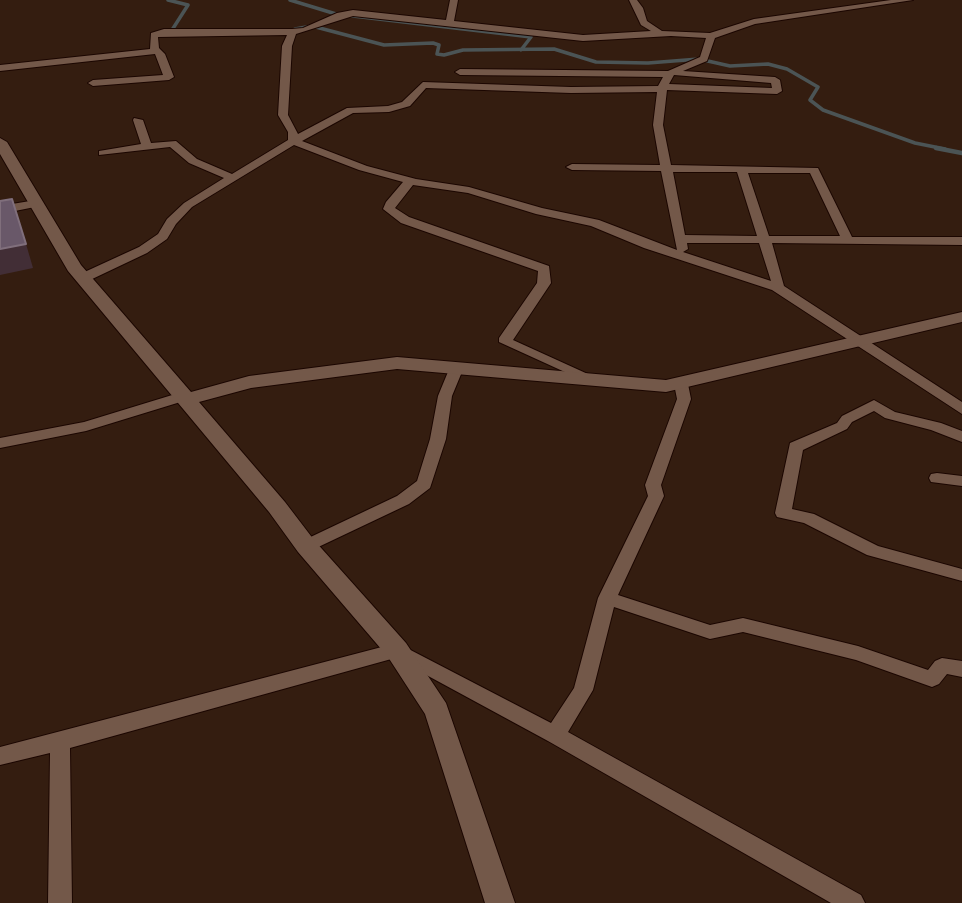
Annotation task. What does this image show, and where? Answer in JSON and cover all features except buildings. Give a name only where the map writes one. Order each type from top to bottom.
[{"type":"street","points":[[449,25],[454,0]]},
{"type":"street","points":[[633,0],[644,23],[661,34]]},
{"type":"street","points":[[93,83],[169,77],[166,65],[154,49],[154,35],[164,32],[292,32],[353,13],[583,37],[661,34],[711,36],[754,22],[909,0]]},
{"type":"street","points":[[292,32],[287,46],[283,115],[293,132],[293,141]]},
{"type":"street","points":[[682,255],[658,125],[662,88],[671,74],[704,59],[711,36]]},
{"type":"street","points":[[0,68],[158,51]]},
{"type":"street","points":[[83,278],[143,250],[163,236],[180,211],[293,141],[351,110],[389,109],[406,104],[423,85],[777,91],[775,80],[757,77],[460,72]]},
{"type":"street","points":[[138,120],[146,147]]},
{"type":"street","points":[[293,141],[363,168],[410,181],[469,190],[540,211],[595,223],[778,286],[962,409]]},
{"type":"street","points":[[0,142],[74,267],[278,507],[306,546],[397,650],[437,711],[500,903]]},
{"type":"street","points":[[103,153],[172,143],[192,161],[232,177]]},
{"type":"street","points":[[572,167],[814,170],[848,242]]},
{"type":"street","points":[[741,169],[778,286]]},
{"type":"street","points":[[410,181],[390,204],[390,209],[405,220],[544,269],[544,283],[506,338],[506,342],[600,382]]},
{"type":"street","points":[[0,210],[36,204]]},
{"type":"street","points":[[681,239],[962,241]]},
{"type":"street","points":[[0,443],[86,426],[248,382],[397,363],[666,387],[962,317]]},
{"type":"street","points":[[306,546],[403,500],[424,484],[439,438],[445,397],[457,367]]},
{"type":"street","points":[[555,734],[583,690],[607,598],[656,496],[653,485],[684,399],[681,384]]},
{"type":"street","points":[[962,437],[936,426],[890,415],[874,405],[847,419],[842,426],[796,447],[783,513],[808,519],[873,551],[962,575]]},
{"type":"street","points":[[937,478],[962,481]]},
{"type":"street","points":[[607,598],[710,632],[743,625],[858,653],[933,679],[942,666],[962,668]]},
{"type":"street","points":[[0,756],[397,650],[555,734],[853,903]]},
{"type":"street","points":[[60,742],[60,903]]},
{"type":"waterway","points":[[168,0],[188,5],[172,30],[177,30]]},
{"type":"waterway","points":[[290,0],[336,14],[531,37],[521,49]]},
{"type":"waterway","points":[[295,29],[312,26],[384,45],[433,43],[439,45],[437,54],[444,55],[463,50],[521,49]]},
{"type":"waterway","points":[[521,49],[554,49],[596,62],[648,63],[699,59],[730,66],[768,64],[787,69],[818,87],[810,100],[823,110],[915,143],[945,149]]},
{"type":"waterway","points":[[936,148],[962,153]]}]
